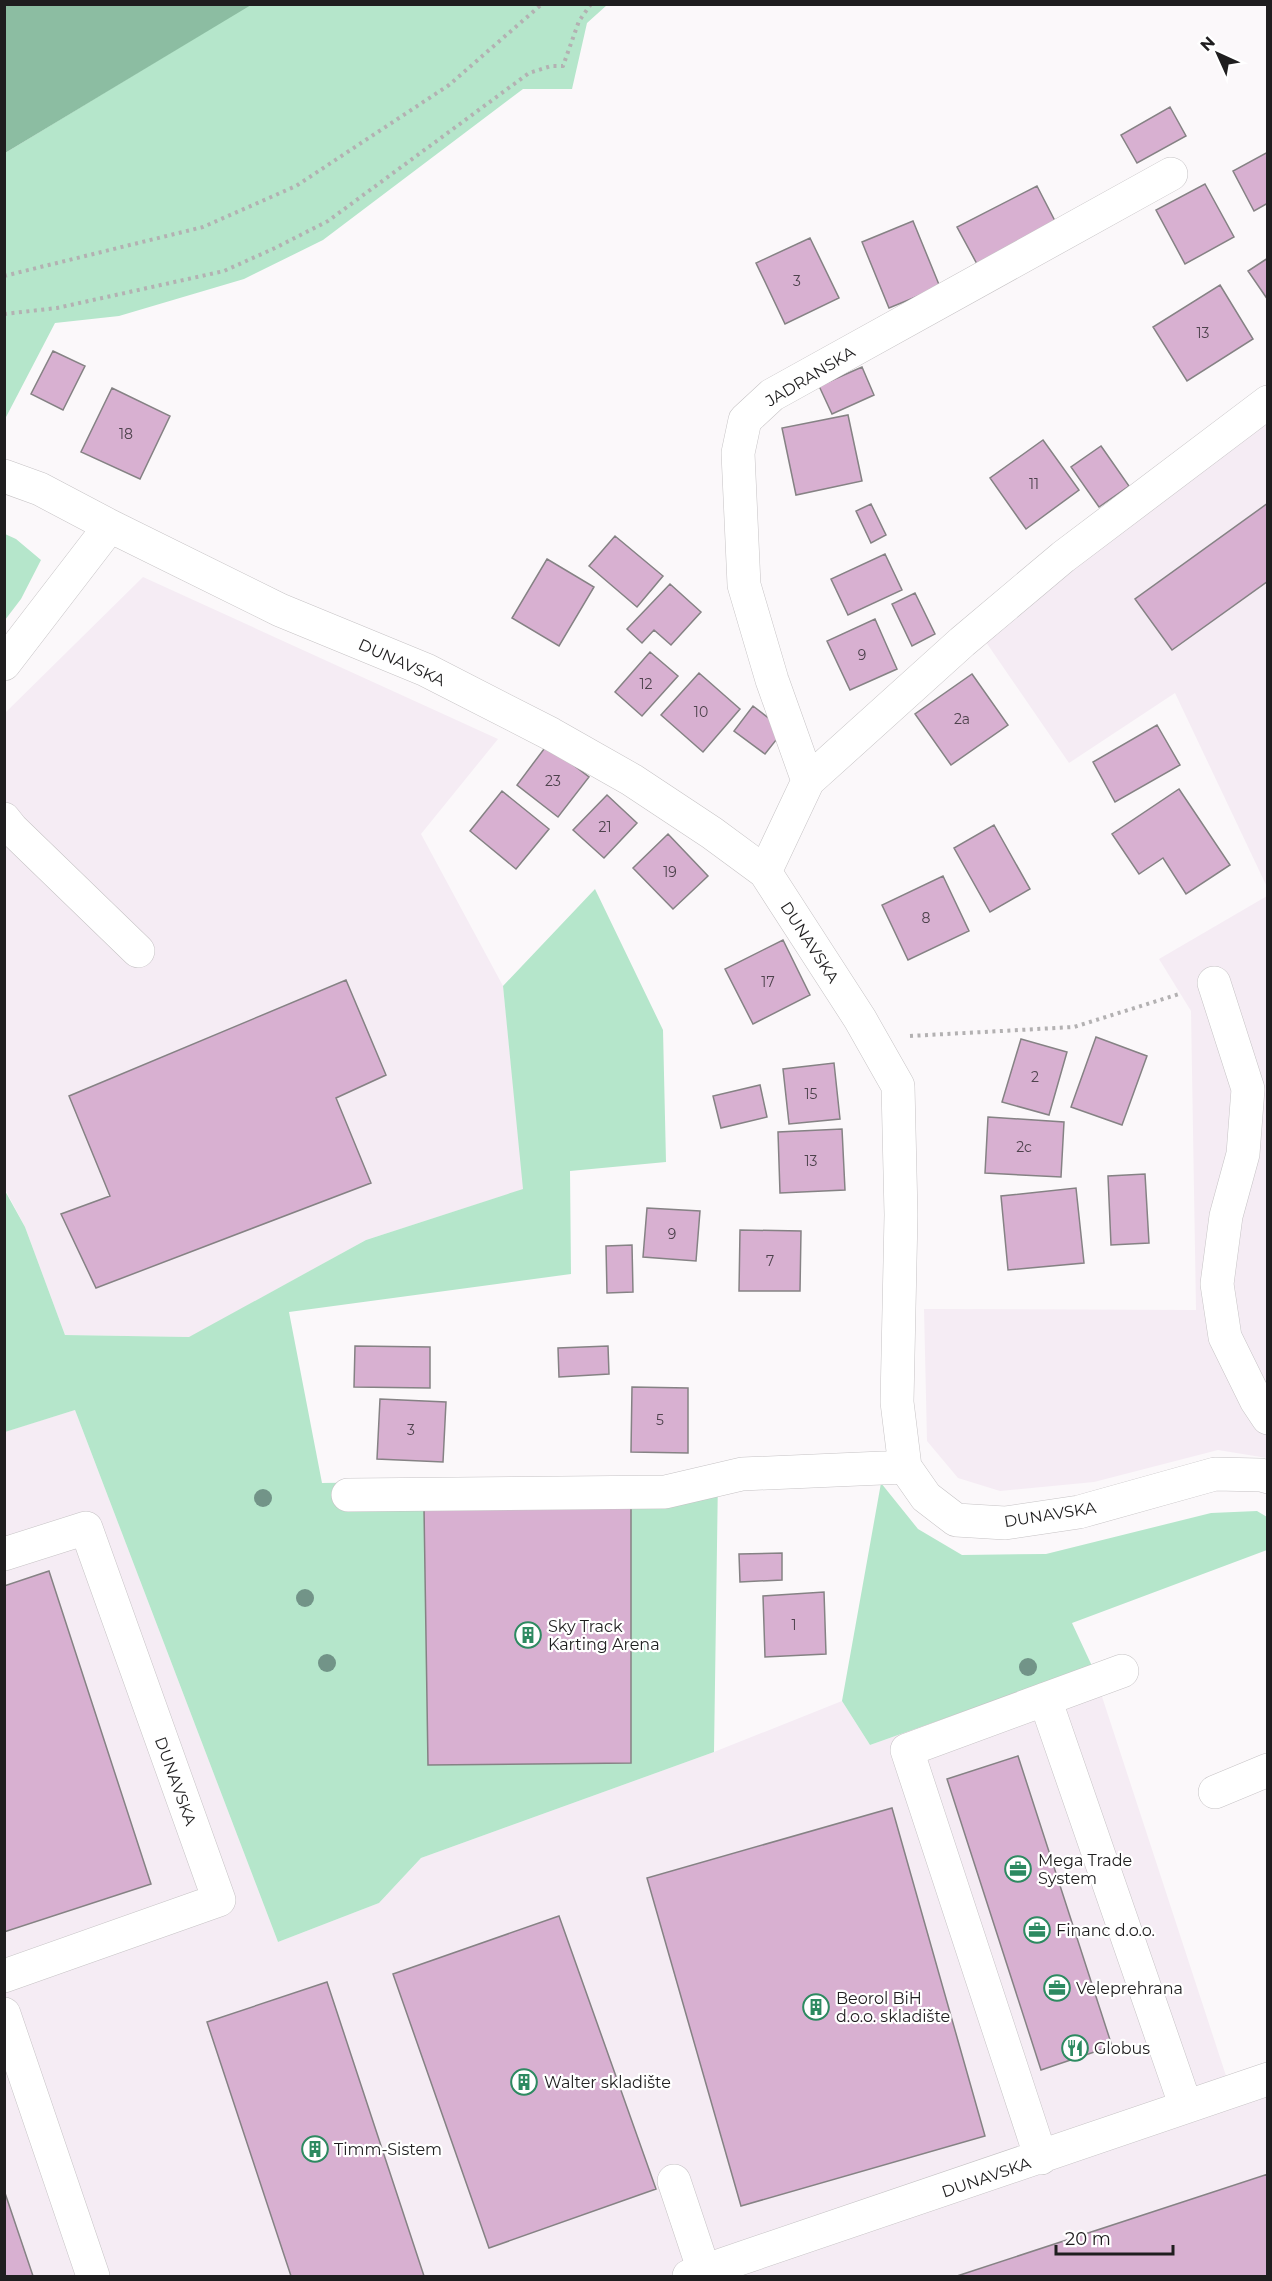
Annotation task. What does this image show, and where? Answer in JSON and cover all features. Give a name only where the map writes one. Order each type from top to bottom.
[{"type":"street","name":"JADRANSKA","points":[[808,781],[772,680],[744,585],[738,453],[745,420],[772,395],[1171,174]]},
{"type":"street","points":[[765,872],[808,781],[962,642],[1063,557],[1268,402]]},
{"type":"street","name":"DUNAVSKA","points":[[4,476],[40,489],[280,610],[426,670],[551,734],[632,780],[712,833],[765,872],[871,1038],[898,1086],[901,1215],[897,1402],[905,1467],[926,1497],[956,1520],[1005,1523],[1079,1512],[1215,1474],[1268,1477]]},
{"type":"street","points":[[4,664],[110,526]]},
{"type":"street","points":[[4,819],[138,951]]},
{"type":"street","points":[[1214,983],[1248,1089],[1243,1154],[1226,1216],[1217,1284],[1225,1337],[1256,1400],[1268,1418]]},
{"type":"street","points":[[348,1495],[665,1492],[742,1474],[905,1467]]},
{"type":"street","name":"DUNAVSKA","points":[[4,1554],[86,1528],[219,1900],[4,1976]]},
{"type":"street","points":[[1041,2158],[907,1750],[1122,1671]]},
{"type":"street","points":[[1045,1699],[1186,2107]]},
{"type":"street","points":[[1215,1792],[1268,1770]]},
{"type":"street","points":[[4,2014],[93,2277]]},
{"type":"street","name":"DUNAVSKA","points":[[674,2181],[696,2274],[1268,2079]]},
{"type":"path","points":[[4,276],[202,226],[296,186],[449,85],[542,4]]},
{"type":"path","points":[[4,314],[57,308],[224,271],[317,226],[403,167],[529,73],[550,66],[563,66],[579,21],[591,4]]},
{"type":"path","points":[[871,1038],[1074,1027],[1214,983]]},
{"type":"shaded area","points":[[5,4],[251,4],[251,5],[5,153]]},
{"type":"shaded area","points":[[251,4],[607,5],[587,23],[572,89],[523,89],[323,240],[244,279],[119,316],[55,323],[5,419],[5,153]]},
{"type":"shaded area","points":[[1267,403],[1267,887],[1175,693],[1069,763],[977,629]]},
{"type":"shaded area","points":[[5,534],[16,539],[41,560],[21,599],[5,620]]},
{"type":"shaded area","points":[[143,577],[498,739],[421,834],[503,986],[524,1189],[366,1240],[190,1337],[65,1335],[25,1227],[5,1189],[4,714]]},
{"type":"shaded area","points":[[595,889],[663,1030],[666,1162],[570,1171],[571,1274],[289,1312],[322,1483],[718,1477],[714,1752],[421,1858],[379,1903],[278,1942],[75,1410],[5,1432],[4,1189],[25,1227],[65,1335],[189,1337],[366,1240],[523,1189],[503,986]]},
{"type":"shaded area","points":[[1267,896],[1267,1458],[1218,1450],[1094,1482],[1000,1491],[958,1478],[927,1441],[924,1309],[1196,1310],[1191,1011],[1159,959]]},
{"type":"shaded area","points":[[75,1410],[278,1942],[379,1903],[421,1858],[714,1752],[842,1701],[870,1745],[1092,1666],[1231,2091],[1267,2079],[1267,2276],[5,2276],[4,1432]]},
{"type":"shaded area","points":[[881,1483],[918,1529],[962,1555],[1046,1554],[1211,1513],[1257,1511],[1267,1517],[1267,1550],[1072,1623],[1092,1666],[870,1745],[842,1701]]},
{"type":"building","points":[[1170,107],[1186,136],[1137,163],[1121,135]]},
{"type":"building","points":[[1268,152],[1268,203],[1254,211],[1233,171]]},
{"type":"building","points":[[1205,184],[1234,237],[1185,264],[1156,210]]},
{"type":"building","points":[[1037,186],[1056,223],[977,264],[957,227]]},
{"type":"building","points":[[913,221],[940,287],[889,308],[862,242]]},
{"type":"building","points":[[810,238],[839,298],[785,324],[756,263]]},
{"type":"building","points":[[1268,258],[1268,300],[1248,271]]},
{"type":"building","points":[[1220,285],[1253,339],[1187,381],[1153,327]]},
{"type":"building","points":[[53,351],[85,366],[63,410],[31,394]]},
{"type":"building","points":[[862,367],[874,395],[832,414],[819,386]]},
{"type":"building","points":[[112,388],[170,416],[140,479],[81,452]]},
{"type":"building","points":[[848,415],[862,481],[796,495],[782,428]]},
{"type":"building","points":[[1043,440],[1079,490],[1026,529],[990,478]]},
{"type":"building","points":[[1101,446],[1129,486],[1099,507],[1071,467]]},
{"type":"building","points":[[1268,503],[1268,581],[1172,650],[1135,599]]},
{"type":"building","points":[[871,504],[886,535],[871,543],[856,511]]},
{"type":"building","points":[[615,536],[663,576],[637,607],[589,566]]},
{"type":"building","points":[[885,554],[902,590],[848,615],[831,579]]},
{"type":"building","points":[[547,559],[594,587],[559,646],[512,618]]},
{"type":"building","points":[[670,584],[701,612],[671,645],[654,630],[642,643],[627,629]]},
{"type":"building","points":[[915,593],[935,634],[912,646],[892,604]]},
{"type":"building","points":[[875,619],[897,669],[850,690],[827,641]]},
{"type":"building","points":[[650,652],[678,676],[642,716],[615,692]]},
{"type":"building","points":[[699,673],[740,709],[703,752],[661,715]]},
{"type":"building","points":[[972,674],[1008,725],[951,765],[915,714]]},
{"type":"building","points":[[753,706],[784,730],[765,754],[734,731]]},
{"type":"building","points":[[1157,725],[1180,765],[1115,802],[1093,762]]},
{"type":"building","points":[[547,745],[589,777],[558,817],[517,785]]},
{"type":"building","points":[[1179,789],[1230,865],[1186,894],[1163,858],[1139,874],[1112,834]]},
{"type":"building","points":[[502,791],[549,829],[516,869],[470,831]]},
{"type":"building","points":[[607,795],[637,823],[604,858],[573,830]]},
{"type":"building","points":[[994,825],[1030,889],[990,912],[954,848]]},
{"type":"building","points":[[668,834],[708,876],[673,909],[633,868]]},
{"type":"building","points":[[943,876],[969,931],[908,960],[882,905]]},
{"type":"building","points":[[783,940],[810,995],[753,1024],[725,969]]},
{"type":"building","points":[[346,980],[386,1075],[336,1098],[371,1183],[96,1288],[61,1214],[110,1196],[69,1096]]},
{"type":"building","points":[[1096,1037],[1147,1056],[1122,1125],[1071,1107]]},
{"type":"building","points":[[1021,1039],[1067,1052],[1049,1115],[1002,1102]]},
{"type":"building","points":[[834,1063],[840,1119],[789,1124],[783,1069]]},
{"type":"building","points":[[760,1085],[767,1117],[721,1128],[713,1096]]},
{"type":"building","points":[[988,1117],[1064,1122],[1061,1177],[985,1173]]},
{"type":"building","points":[[842,1129],[845,1190],[780,1193],[778,1132]]},
{"type":"building","points":[[1145,1174],[1149,1243],[1111,1245],[1108,1176]]},
{"type":"building","points":[[1076,1188],[1084,1263],[1008,1270],[1001,1196]]},
{"type":"building","points":[[647,1208],[700,1211],[696,1261],[643,1257]]},
{"type":"building","points":[[740,1230],[801,1231],[800,1291],[739,1291]]},
{"type":"building","points":[[632,1245],[633,1292],[607,1293],[606,1246]]},
{"type":"building","points":[[355,1346],[430,1347],[430,1388],[354,1387]]},
{"type":"building","points":[[608,1346],[609,1374],[559,1377],[558,1348]]},
{"type":"building","points":[[632,1387],[688,1388],[688,1453],[631,1452]]},
{"type":"building","points":[[380,1399],[446,1402],[443,1462],[377,1459]]},
{"type":"building","name":"Sky Track Karting Arena","points":[[631,1505],[631,1763],[428,1765],[424,1508]]},
{"type":"building","points":[[782,1553],[782,1580],[740,1582],[739,1554]]},
{"type":"building","points":[[49,1571],[151,1884],[4,1932],[4,1586]]},
{"type":"building","points":[[824,1592],[826,1654],[765,1657],[763,1596]]},
{"type":"building","points":[[1018,1756],[1112,2046],[1041,2070],[947,1779]]},
{"type":"building","name":"Beorol BiH d.o.o. skladište","points":[[892,1808],[985,2136],[741,2206],[647,1878]]},
{"type":"building","name":"Walter skladište","points":[[559,1916],[656,2189],[489,2248],[393,1974]]},
{"type":"building","name":"Timm-Sistem","points":[[327,1982],[424,2276],[291,2276],[207,2022]]},
{"type":"building","points":[[1268,2174],[1268,2276],[957,2276]]},
{"type":"building","points":[[4,2190],[33,2276],[4,2276]]},
{"type":"place","name":"Sky Track Karting Arena","points":[[528,1635]]},
{"type":"place","name":"Mega Trade System","points":[[1018,1869]]},
{"type":"place","name":"Financ d.o.o.","points":[[1037,1930]]},
{"type":"place","name":"Veleprehrana","points":[[1057,1988]]},
{"type":"place","name":"Beorol BiH d.o.o. skladište","points":[[816,2007]]},
{"type":"place","name":"Globus","points":[[1075,2048]]},
{"type":"place","name":"Walter skladište","points":[[524,2082]]},
{"type":"place","name":"Timm-Sistem","points":[[315,2149]]}]
